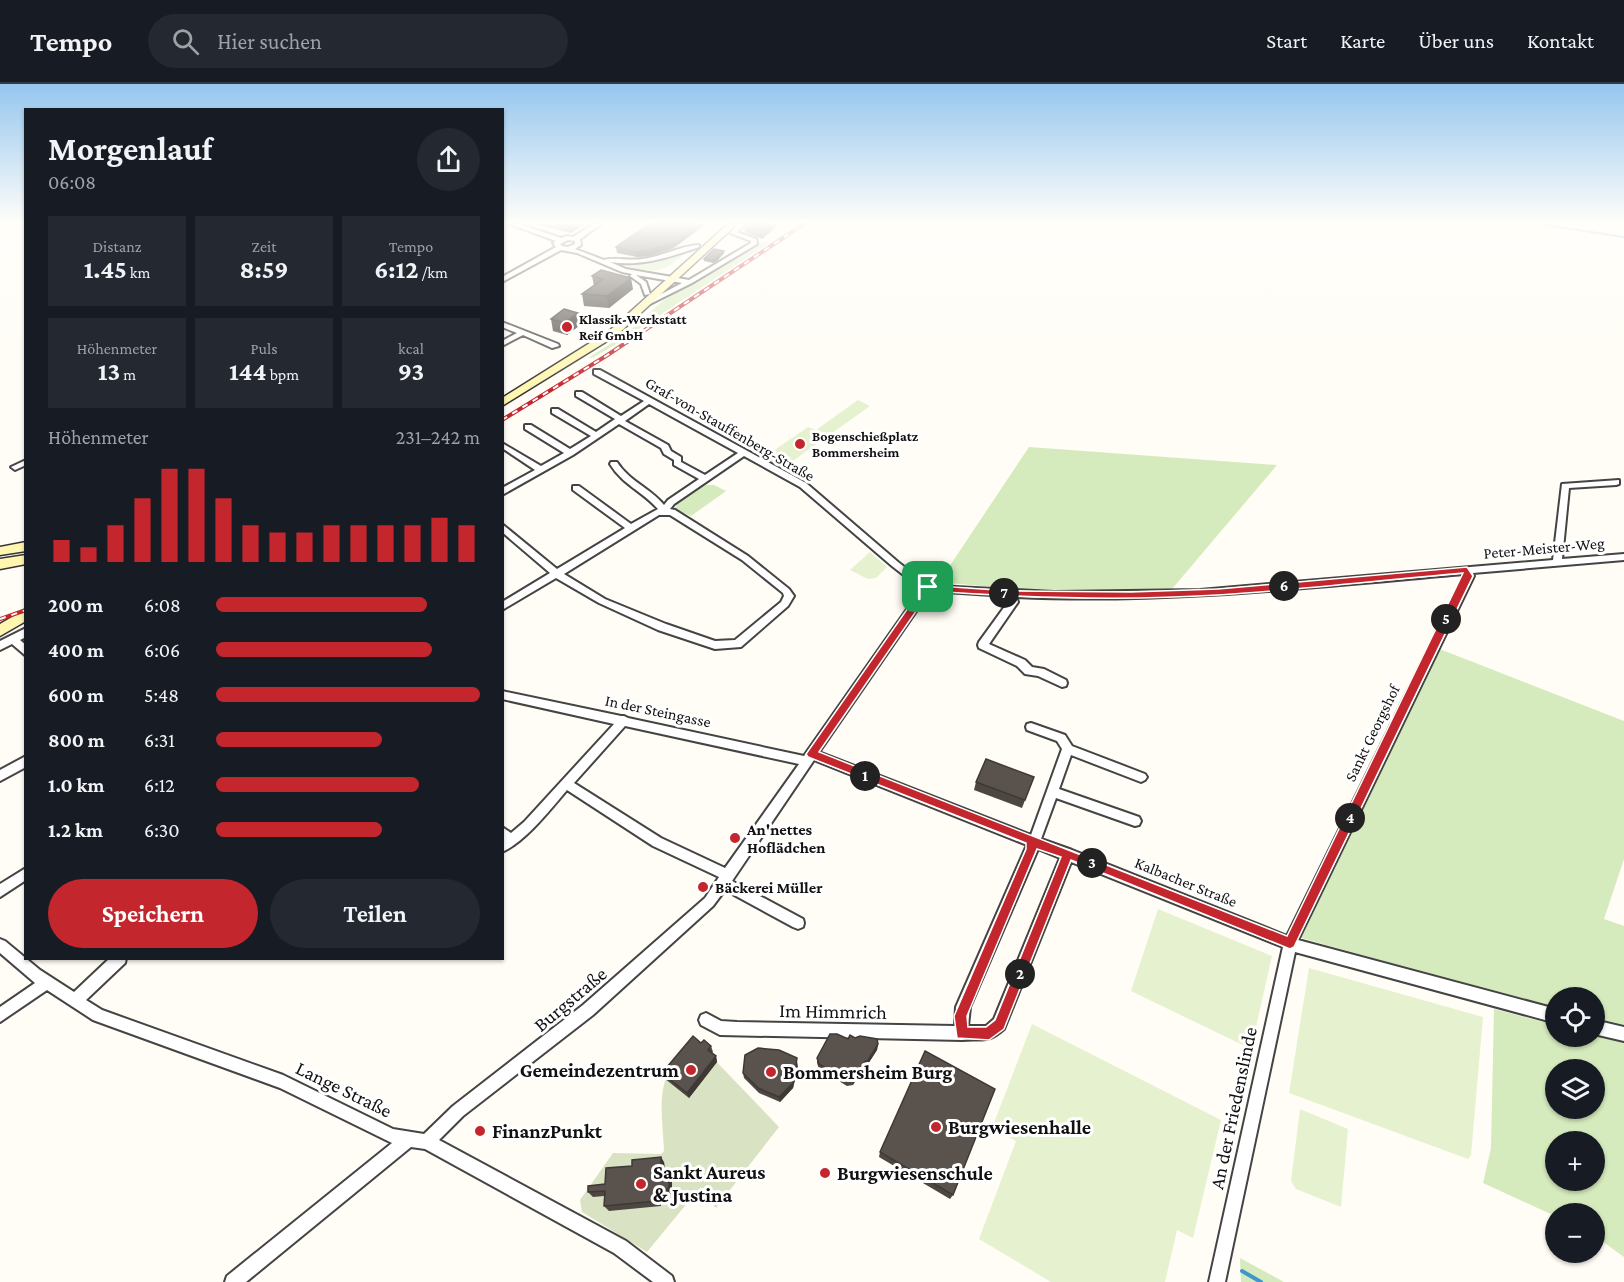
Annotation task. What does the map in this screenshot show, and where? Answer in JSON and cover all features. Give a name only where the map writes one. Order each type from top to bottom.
[{"type":"main road","points":[[504,402],[579,357],[667,280]]},
{"type":"main road","points":[[504,395],[569,355],[649,298]]},
{"type":"main road","points":[[0,543],[24,539]]},
{"type":"main road","points":[[0,551],[24,546]]},
{"type":"main road","points":[[0,556],[24,552]]},
{"type":"main road","points":[[0,564],[24,559]]},
{"type":"main road","points":[[0,631],[24,615]]},
{"type":"street","points":[[639,280],[644,283],[649,298],[693,280]]},
{"type":"street","points":[[679,280],[690,282]]},
{"type":"street","points":[[504,325],[555,346]]},
{"type":"street","points":[[504,343],[521,333]]},
{"type":"street","name":"Graf-von-Stauffenberg-Straße","points":[[597,372],[803,484],[895,564],[928,587]]},
{"type":"street","points":[[579,394],[665,447],[667,452],[678,459],[677,463],[705,479]]},
{"type":"street","points":[[505,487],[570,453],[650,400]]},
{"type":"street","points":[[555,411],[597,436]]},
{"type":"street","points":[[528,428],[570,453]]},
{"type":"street","points":[[504,446],[541,470]]},
{"type":"street","points":[[664,511],[668,504],[743,453]]},
{"type":"street","points":[[15,467],[24,463]]},
{"type":"street","points":[[614,464],[618,472],[659,501],[664,511]]},
{"type":"street","points":[[1557,562],[1565,486],[1616,482]]},
{"type":"street","points":[[576,488],[631,528]]},
{"type":"street","points":[[504,529],[557,574],[630,614],[723,647],[737,644],[788,601],[789,596],[753,564],[672,512],[664,511],[657,512],[557,574],[504,606]]},
{"type":"street","name":"Peter-Meister-Weg","points":[[928,587],[1011,594],[1200,593],[1624,557]]},
{"type":"street","name":"Sankt Georgshof","points":[[1290,943],[1469,576],[1467,570]]},
{"type":"street","name":"Burgstraße","points":[[427,1142],[458,1111],[588,1010],[693,919],[727,880],[928,587]]},
{"type":"street","points":[[1011,594],[1013,602],[983,645],[1021,663],[1029,671],[1040,672],[1062,683]]},
{"type":"street","points":[[0,646],[24,633]]},
{"type":"street","points":[[13,639],[24,650]]},
{"type":"street","name":"In der Steingasse","points":[[504,695],[809,758]]},
{"type":"street","points":[[506,840],[567,784],[624,720]]},
{"type":"street","points":[[1031,727],[1061,738],[1068,749],[1141,777]]},
{"type":"street","points":[[962,1033],[963,1007],[1032,849],[1032,842],[1068,749]]},
{"type":"street","name":"Kalbacher Straße","points":[[809,758],[1068,854],[1290,943],[1545,1013]]},
{"type":"street","points":[[0,776],[24,761]]},
{"type":"street","points":[[567,784],[657,842],[727,880],[798,923]]},
{"type":"street","points":[[1053,792],[1135,821]]},
{"type":"street","name":"Im Himmrich","points":[[706,1020],[720,1028],[737,1029],[989,1033],[999,1024],[1068,854]]},
{"type":"street","points":[[0,891],[24,874]]},
{"type":"street","name":"An der Friedenslinde","points":[[1217,1282],[1290,943]]},
{"type":"street","name":"Lange Straße","points":[[0,945],[47,982],[98,1015],[283,1082],[392,1136],[427,1142],[620,1247],[666,1282]]},
{"type":"street","points":[[75,1001],[118,960]]},
{"type":"street","points":[[0,1015],[47,982]]},
{"type":"street","points":[[1605,1030],[1624,1034]]},
{"type":"street","points":[[233,1282],[408,1140]]},
{"type":"green space","points":[[698,280],[713,280],[613,346],[588,358],[627,333],[664,300]]},
{"type":"green space","name":"Bogenschießplatz Bommersheim","points":[[858,400],[870,406],[783,468],[763,458],[808,427],[816,430]]},
{"type":"green space","points":[[1029,447],[1277,465],[1172,589],[1024,590],[939,582]]},
{"type":"green space","points":[[706,485],[714,485],[726,491],[691,516],[675,509],[678,500]]},
{"type":"green space","points":[[870,552],[887,567],[876,578],[868,579],[850,570]]},
{"type":"green space","points":[[1437,648],[1624,721],[1624,859],[1604,919],[1624,926],[1624,1027],[1605,1022],[1605,987],[1545,987],[1545,1006],[1298,937]]},
{"type":"green space","points":[[1158,909],[1272,956],[1251,1049],[1131,991]]},
{"type":"green space","points":[[1309,968],[1483,1017],[1471,1155],[1468,1159],[1289,1093]]},
{"type":"green space","points":[[1494,1009],[1545,1022],[1545,1047],[1605,1047],[1605,1037],[1624,1042],[1624,1257],[1605,1243],[1605,1203],[1545,1203],[1545,1211],[1483,1183],[1491,1148]]},
{"type":"green space","points":[[1032,1024],[1221,1120],[1193,1238],[1177,1230],[1165,1282],[1051,1282],[979,1239],[1016,1141],[992,1128]]},
{"type":"green space","points":[[705,1045],[713,1052],[710,1055],[779,1127],[716,1208],[698,1190],[647,1252],[582,1212],[580,1200],[613,1153],[661,1154],[664,1151],[662,1099],[668,1074],[674,1064],[684,1055]]},
{"type":"green space","points":[[1300,1109],[1348,1129],[1341,1207],[1296,1189],[1291,1181]]},
{"type":"green space","points":[[1240,1258],[1284,1282],[1241,1282]]},
{"type":"building","points":[[602,280],[628,280],[607,296],[582,294]]},
{"type":"building","points":[[564,309],[578,313],[564,323],[551,319]]},
{"type":"building","points":[[986,759],[1034,777],[1025,800],[976,782]]},
{"type":"building","points":[[830,1034],[837,1034],[848,1039],[850,1035],[855,1038],[860,1036],[877,1039],[878,1044],[854,1080],[847,1081],[819,1064],[817,1058]]},
{"type":"building","name":"Gemeindezentrum","points":[[693,1036],[701,1043],[704,1040],[711,1046],[708,1050],[716,1056],[687,1093],[662,1073]]},
{"type":"building","name":"Bommersheim Burg","points":[[758,1048],[779,1050],[797,1058],[793,1083],[779,1097],[758,1088],[743,1073],[745,1055]]},
{"type":"building","name":"Burgwiesenhalle","points":[[925,1051],[995,1089],[953,1195],[880,1152]]},
{"type":"building","name":"Sankt Aureus & Justina","points":[[661,1157],[661,1167],[669,1175],[669,1187],[657,1197],[657,1201],[604,1206],[605,1191],[588,1192],[588,1186],[605,1184],[606,1168],[632,1166],[632,1160]]},
{"type":"waterway","points":[[1242,1271],[1261,1282]]},
{"type":"railway","points":[[504,419],[606,356],[720,280]]},
{"type":"railway","points":[[0,619],[24,611]]},
{"type":"place","name":"Klassik-Werkstatt Reif GmbH","points":[[567,327]]},
{"type":"place","name":"Bogenschießplatz Bommersheim","points":[[800,444]]},
{"type":"place","name":"An'nettes Hoflädchen","points":[[735,838]]},
{"type":"place","name":"Bäckerei Müller","points":[[703,887]]},
{"type":"place","name":"Gemeindezentrum","points":[[691,1070]]},
{"type":"place","name":"Bommersheim Burg","points":[[771,1072]]},
{"type":"place","name":"Burgwiesenhalle","points":[[936,1127]]},
{"type":"place","name":"FinanzPunkt","points":[[480,1131]]},
{"type":"place","name":"Burgwiesenschule","points":[[825,1173]]},
{"type":"place","name":"Sankt Aureus & Justina","points":[[641,1184]]},
{"type":"route","points":[[928,587],[812,754],[1017,834],[1032,842],[1068,854],[999,1024],[989,1033],[962,1033],[963,1007],[1032,849],[1032,842],[1068,854],[1290,943],[1433,644],[1469,576],[1467,570],[1182,594],[1011,594],[928,587]]}]
